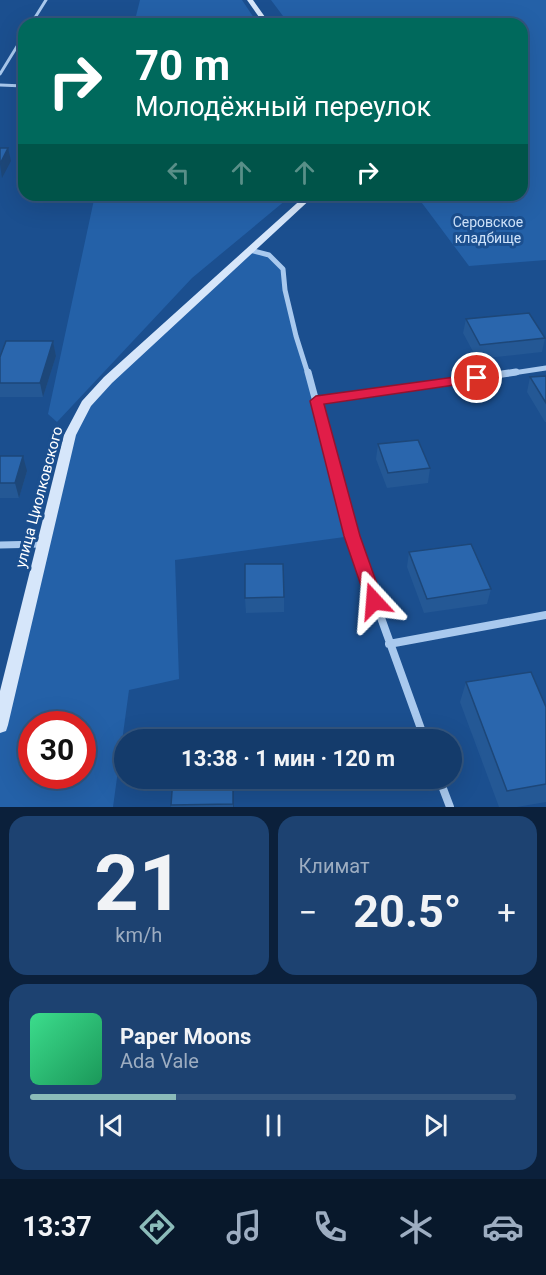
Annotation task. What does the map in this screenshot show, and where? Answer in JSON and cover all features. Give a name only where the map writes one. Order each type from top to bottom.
[{"type":"main road","points":[[250,0],[263,18]]},
{"type":"main road","name":"улица Циолковского","points":[[0,725],[70,435],[86,404],[108,380],[304,201]]},
{"type":"street","points":[[35,18],[46,0]]},
{"type":"street","points":[[0,74],[18,45]]},
{"type":"street","points":[[0,85],[18,86]]},
{"type":"street","points":[[250,250],[269,255],[283,269],[285,290],[296,336],[352,536],[420,729]]},
{"type":"street","points":[[316,401],[546,368]]},
{"type":"street","points":[[0,545],[43,544]]},
{"type":"street","points":[[389,644],[546,615]]},
{"type":"street","points":[[443,789],[450,807]]},
{"type":"green space","points":[[140,0],[242,0],[254,18],[136,18]]},
{"type":"green space","name":"Серовское кладбище","points":[[271,0],[546,0],[546,260],[469,266],[420,201],[528,201],[528,18],[284,18]]},
{"type":"green space","points":[[94,201],[285,201],[192,278],[57,422],[48,414]]},
{"type":"green space","points":[[250,250],[269,255],[283,269],[285,290],[352,536],[175,560],[179,679],[129,690],[124,729],[114,729],[115,789],[113,807],[0,807],[0,725],[70,435],[86,404]]},
{"type":"building","points":[[0,148],[8,148],[0,164]]},
{"type":"building","points":[[529,313],[545,338],[480,345],[466,319]]},
{"type":"building","points":[[6,341],[53,341],[40,383],[0,383],[0,357]]},
{"type":"building","points":[[546,376],[546,403],[530,377]]},
{"type":"building","points":[[418,440],[430,468],[388,473],[378,444]]},
{"type":"building","points":[[0,456],[23,456],[15,483],[0,483]]},
{"type":"building","points":[[471,544],[491,589],[427,599],[409,552]]},
{"type":"building","points":[[245,564],[283,564],[284,597],[245,598]]},
{"type":"building","points":[[531,672],[546,707],[546,784],[507,791],[466,682]]},
{"type":"building","points":[[172,789],[233,789],[233,804],[171,805]]},
{"type":"route","points":[[374,601],[352,536],[316,401],[477,378]]}]
